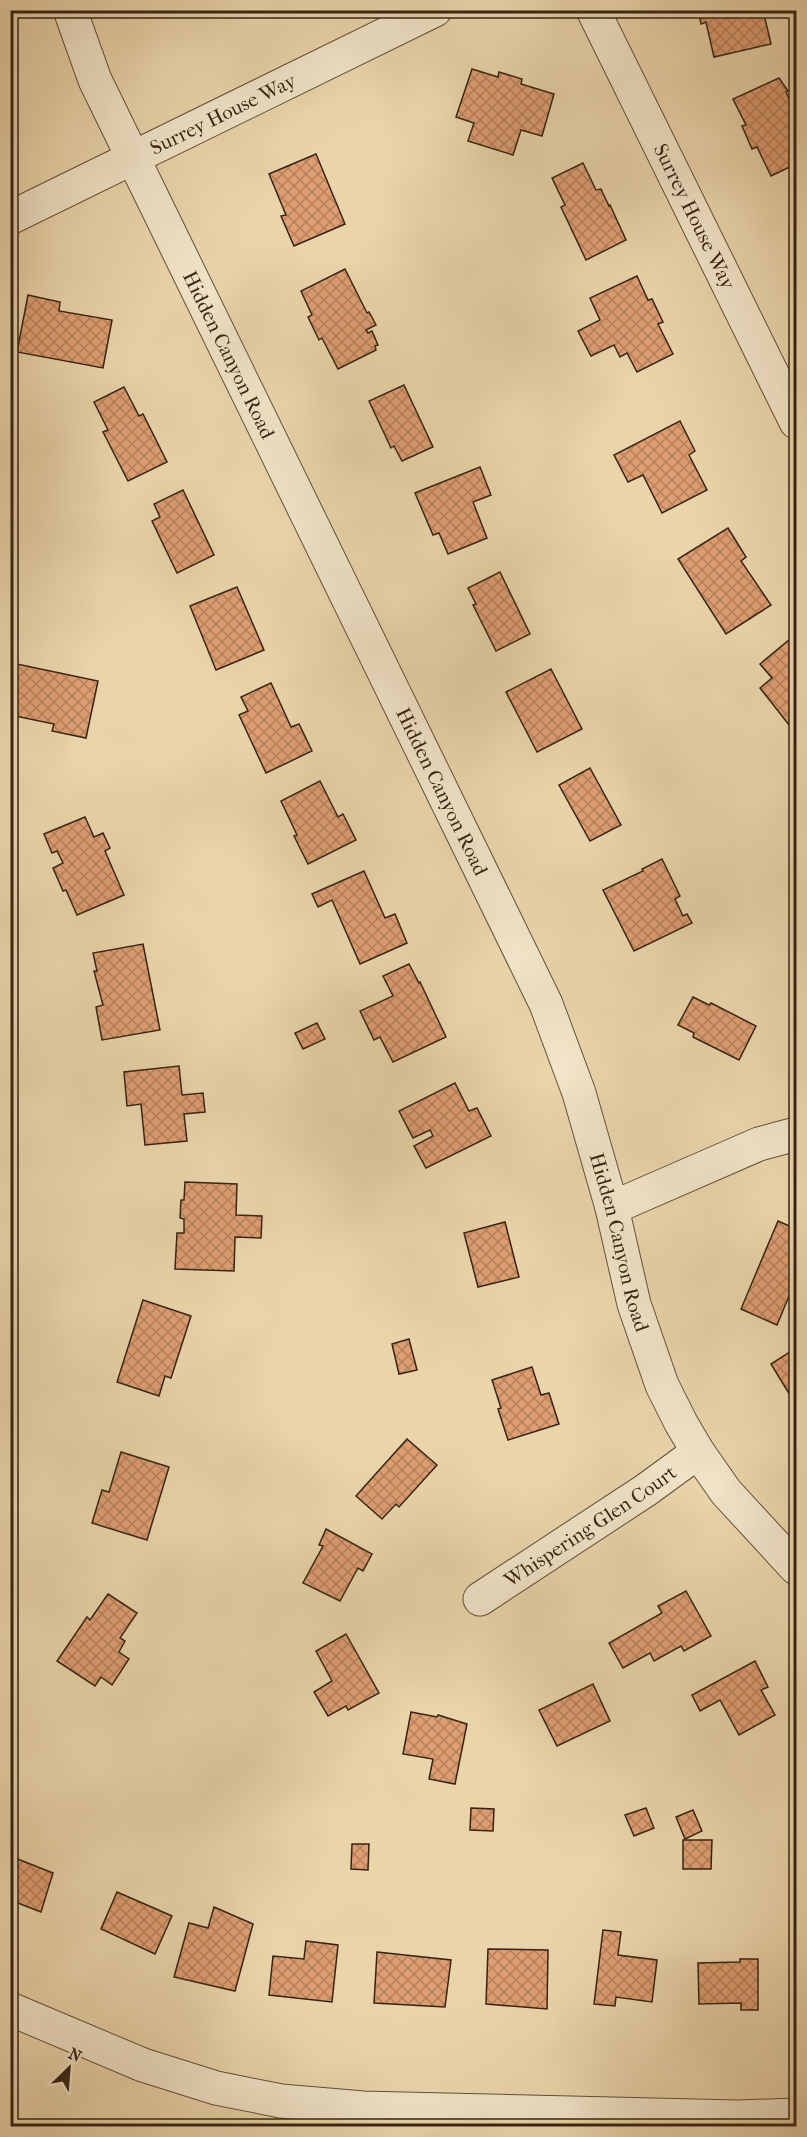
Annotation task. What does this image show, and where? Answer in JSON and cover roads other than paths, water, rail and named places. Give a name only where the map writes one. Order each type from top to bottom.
[{"type":"street","name":"Hidden Canyon Road","points":[[70,10],[95,80],[546,1004],[579,1093],[612,1208],[634,1304],[659,1374],[681,1423],[726,1492],[796,1568]]},
{"type":"street","name":"Surrey House Way","points":[[10,218],[435,10]]},
{"type":"street","name":"Surrey House Way","points":[[593,10],[796,422]]},
{"type":"street","points":[[612,1208],[759,1144],[796,1134]]},
{"type":"street","name":"Whispering Glen Court","points":[[480,1599],[646,1490],[698,1452]]},
{"type":"street","points":[[10,2009],[143,2065],[216,2088],[281,2101],[363,2108],[738,2117],[796,2115]]}]
